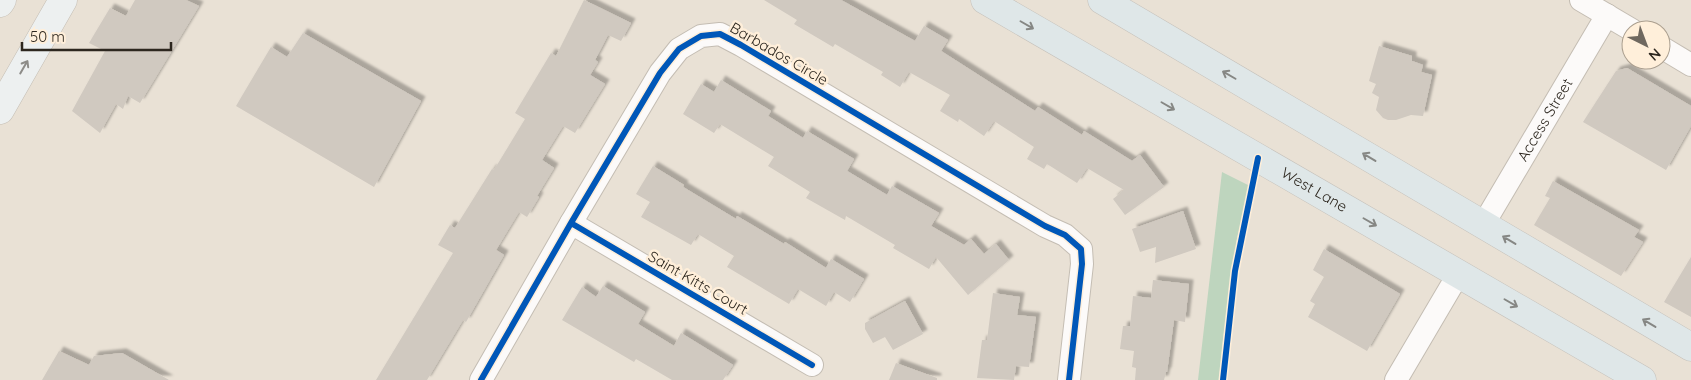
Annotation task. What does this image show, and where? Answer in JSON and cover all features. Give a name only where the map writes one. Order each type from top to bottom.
[{"type":"main road","points":[[0,110],[63,0]]},
{"type":"main road","name":"West Lane","points":[[985,0],[1459,272],[1642,380]]},
{"type":"main road","points":[[1102,0],[1691,347]]},
{"type":"street","points":[[1581,0],[1621,23]]},
{"type":"street","name":"Access Street","points":[[1483,225],[1607,15]]},
{"type":"street","name":"Barbados Circle","points":[[481,380],[660,73],[679,48],[701,36],[720,34],[1045,226],[1065,235],[1081,249],[1082,264],[1069,380]]},
{"type":"street","points":[[1671,53],[1691,65]]},
{"type":"street","name":"Saint Kitts Court","points":[[571,223],[812,365]]},
{"type":"street","points":[[1396,380],[1459,272]]},
{"type":"green space","points":[[1222,172],[1250,186],[1237,239],[1219,380],[1198,380]]},
{"type":"building","points":[[135,0],[186,0],[199,6],[140,103],[128,96],[123,109],[116,104],[100,133],[72,111],[105,51],[89,43],[110,8],[126,16]]},
{"type":"building","points":[[584,0],[631,23],[621,41],[608,35],[595,60],[598,62],[590,75],[605,84],[575,133],[563,126],[542,160],[554,168],[537,196],[539,197],[527,217],[519,212],[496,250],[504,255],[466,322],[463,320],[427,380],[376,380],[453,253],[438,245],[450,225],[455,228],[525,119],[515,113],[551,53],[556,56]]},
{"type":"building","points":[[764,0],[841,0],[915,41],[924,26],[948,40],[941,51],[1035,111],[1038,107],[1082,135],[1084,131],[1132,161],[1140,155],[1164,187],[1125,215],[1113,199],[1124,190],[1087,168],[1077,183],[1047,164],[1044,169],[1027,159],[1034,147],[994,121],[984,136],[959,119],[958,122],[940,111],[950,95],[909,72],[900,87],[881,75],[883,72],[835,44],[833,47],[794,24],[797,20]]},
{"type":"building","points":[[303,33],[421,101],[374,187],[236,106],[271,47],[287,57]]},
{"type":"building","points":[[1379,46],[1412,56],[1412,61],[1423,65],[1421,72],[1432,75],[1423,116],[1411,115],[1396,120],[1388,120],[1383,118],[1376,110],[1379,97],[1372,93],[1376,84],[1369,81]]},
{"type":"building","points":[[1630,70],[1691,106],[1691,126],[1666,170],[1583,122],[1616,71]]},
{"type":"building","points":[[721,80],[771,111],[768,116],[803,138],[807,131],[854,159],[847,171],[887,195],[892,186],[939,213],[931,226],[964,245],[971,239],[984,254],[996,244],[1009,260],[968,295],[936,257],[929,269],[893,248],[895,245],[846,216],[845,220],[806,198],[810,192],[768,166],[774,157],[720,124],[714,133],[683,114],[701,84],[714,92]]},
{"type":"building","points":[[653,166],[684,185],[683,187],[736,219],[737,216],[784,244],[785,242],[826,268],[831,259],[864,279],[850,302],[834,292],[826,306],[798,289],[789,304],[727,267],[734,256],[698,234],[691,245],[641,217],[650,202],[636,194]]},
{"type":"building","points":[[1553,181],[1639,230],[1634,237],[1643,242],[1621,276],[1534,225],[1550,198],[1545,196]]},
{"type":"building","points":[[1183,211],[1196,249],[1155,263],[1156,247],[1140,252],[1132,229]]},
{"type":"building","points":[[1324,249],[1400,294],[1367,351],[1308,317],[1315,304],[1310,301],[1324,277],[1313,270]]},
{"type":"building","points":[[1691,257],[1691,317],[1664,302]]},
{"type":"building","points":[[1153,280],[1189,284],[1185,322],[1174,320],[1167,372],[1164,380],[1135,380],[1136,368],[1132,367],[1134,351],[1120,349],[1123,326],[1130,326],[1133,296],[1151,298]]},
{"type":"building","points":[[603,286],[645,312],[638,324],[674,346],[681,333],[733,365],[723,380],[672,380],[636,359],[634,362],[562,320],[582,287],[596,297]]},
{"type":"building","points":[[993,293],[1020,297],[1017,315],[1036,317],[1029,367],[1016,366],[1014,380],[977,378],[982,340],[987,340]]},
{"type":"building","points":[[905,301],[923,334],[893,350],[885,337],[873,343],[865,329],[865,323]]},
{"type":"building","points":[[59,351],[89,365],[94,356],[122,353],[169,380],[42,380]]},
{"type":"building","points":[[896,363],[937,378],[937,380],[889,380]]},
{"type":"cycle path","points":[[481,380],[660,73],[679,49],[701,36],[720,34],[1045,226],[1065,235],[1081,249],[1082,264],[1069,380]]},
{"type":"cycle path","points":[[1223,380],[1235,271],[1258,158]]},
{"type":"cycle path","points":[[571,223],[812,365]]}]
